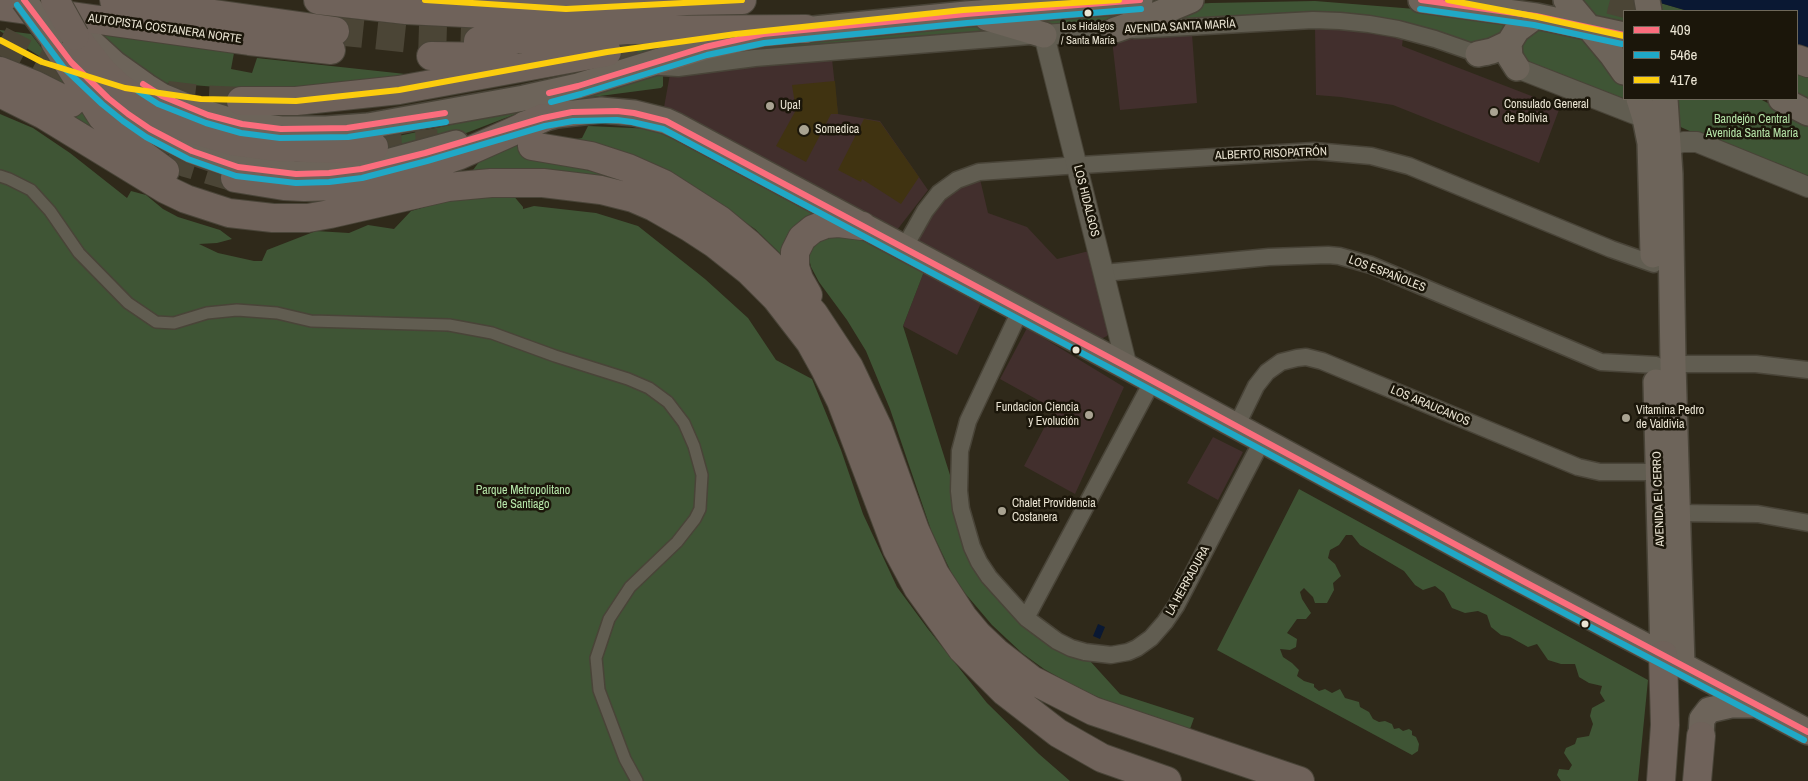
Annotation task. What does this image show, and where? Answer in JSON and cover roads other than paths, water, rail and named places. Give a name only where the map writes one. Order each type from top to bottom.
[{"type":"highway","points":[[56,0],[66,37],[102,117],[138,152],[177,178],[225,198],[274,206],[326,208],[384,201]]},
{"type":"highway","name":"AUTOPISTA COSTANERA NORTE","points":[[0,6],[216,37],[333,40],[114,0]]},
{"type":"highway","points":[[318,0],[460,14],[513,13],[676,1],[742,0]]},
{"type":"highway","points":[[424,0],[566,9]]},
{"type":"highway","points":[[478,41],[642,29],[806,29]]},
{"type":"highway","points":[[66,37],[119,88],[154,112],[189,128],[232,141],[277,147],[319,149],[374,147]]},
{"type":"highway","points":[[241,101],[296,101],[399,90],[608,52],[520,57],[430,56]]},
{"type":"highway","points":[[0,71],[35,85],[71,103]]},
{"type":"highway","points":[[0,93],[44,115],[164,189],[186,199],[229,213],[273,218],[308,218],[433,190],[478,184],[543,183],[589,188],[633,198],[654,207],[689,227],[722,249],[749,271],[776,298],[796,322],[834,386],[897,549],[918,588],[962,649],[1005,692],[1058,733],[1102,758],[1167,781]]},
{"type":"highway","points":[[235,178],[304,187],[342,186],[375,182],[406,174],[480,147],[543,118]]},
{"type":"highway","points":[[532,146],[573,152],[628,168],[664,184],[698,205],[741,237],[776,270],[814,314],[839,351]]},
{"type":"highway","points":[[862,226],[839,223],[820,226],[807,232],[795,252],[795,267],[799,279],[829,330],[878,428],[915,530],[935,574],[963,617],[996,652],[1032,680],[1092,711],[1300,781]]},
{"type":"highway","name":"AVENIDA EL CERRO","points":[[1661,781],[1672,660]]},
{"type":"highway","name":"AVENIDA EL CERRO","points":[[1672,660],[1681,745],[1678,781]]},
{"type":"highway","points":[[1698,781],[1701,736]]},
{"type":"main road","points":[[24,0],[66,37],[71,62],[101,93],[128,114],[150,129],[192,151],[230,165],[249,169],[296,174],[329,173],[361,169],[425,153],[543,118],[572,112],[601,110],[634,113],[666,121],[1808,732]]},
{"type":"main road","name":"AVENIDA SANTA MARÍA","points":[[66,37],[115,64],[162,96],[225,120],[281,129],[347,128],[497,104],[578,86],[732,40],[806,29],[1140,0]]},
{"type":"main road","points":[[1115,30],[1191,0]]},
{"type":"main road","points":[[1421,0],[1536,16],[1623,35]]},
{"type":"main road","points":[[1566,0],[1623,71]]},
{"type":"main road","points":[[966,14],[1000,21],[1044,35]]},
{"type":"main road","points":[[1478,54],[1492,51],[1509,43],[1517,30],[1536,16]]},
{"type":"main road","points":[[1509,43],[1510,57],[1517,68]]},
{"type":"main road","name":"AVENIDA EL CERRO","points":[[1665,100],[1669,150],[1664,365],[1658,472],[1672,660]]},
{"type":"main road","points":[[1783,100],[1808,113]]},
{"type":"main road","name":"AVENIDA EL CERRO","points":[[1642,108],[1651,156],[1654,264],[1677,513],[1672,660]]},
{"type":"main road","points":[[1701,736],[1702,719],[1709,710],[1731,705],[1758,705]]},
{"type":"street","name":"AVENIDA SANTA MARÍA","points":[[641,66],[678,68],[755,58],[1115,30],[1313,20],[1340,21],[1398,29],[1642,108]]},
{"type":"street","name":"LOS HIDALGOS","points":[[1044,35],[1127,366]]},
{"type":"street","points":[[1669,150],[1676,144],[1697,142],[1808,187]]},
{"type":"street","name":"ALBERTO RISOPATRÓN","points":[[904,248],[931,201],[947,186],[979,172],[1293,151],[1336,152],[1371,156],[1409,166],[1611,249],[1654,264]]},
{"type":"street","points":[[0,176],[31,190],[50,211],[79,253],[128,303],[156,322],[174,323],[206,312],[237,310],[277,313],[311,321],[449,325],[492,334],[628,379],[649,388],[668,402],[684,423],[694,446],[702,475],[700,509],[695,519],[677,542],[630,587],[609,619],[596,658],[599,690],[626,759],[637,781]]},
{"type":"street","name":"LOS ESPAÑOLES","points":[[1104,273],[1269,258],[1339,256],[1371,265],[1601,362],[1664,365],[1756,364],[1808,370]]},
{"type":"street","name":"LA HERRADURA","points":[[1020,310],[968,421],[960,451],[958,475],[961,509],[967,532],[979,562],[1001,592],[1026,618],[1057,641],[1071,648],[1099,655],[1128,652],[1151,638],[1176,606],[1262,441]]},
{"type":"street","name":"LOS ARAUCANOS","points":[[1236,427],[1256,386],[1267,372],[1281,362],[1306,357],[1322,361],[1578,467],[1600,472],[1658,472]]},
{"type":"street","points":[[1026,618],[1152,382]]},
{"type":"street","points":[[1677,513],[1758,514],[1808,523]]},
{"type":"street","points":[[1701,736],[1704,781]]},
{"type":"water","points":[[1650,0],[1808,0],[1808,49],[1798,45],[1798,10],[1685,10]]},
{"type":"water","points":[[1098,624],[1105,627],[1100,639],[1093,636]]},
{"type":"tunnel","points":[[1610,0],[1649,10]]},
{"type":"tunnel","points":[[335,31],[411,39],[478,41]]},
{"type":"tunnel","points":[[609,52],[704,38]]},
{"type":"tunnel","points":[[0,40],[42,62],[88,78]]},
{"type":"tunnel","points":[[167,95],[241,101]]},
{"type":"tunnel","points":[[131,137],[186,163],[235,178]]},
{"type":"tunnel","points":[[374,147],[438,143]]},
{"type":"place","name":"Los Hidalgos / Santa María","points":[[1088,13]]},
{"type":"place","name":"Upa!","points":[[770,106]]},
{"type":"place","name":"Consulado General de Bolivia","points":[[1494,112]]},
{"type":"place","name":"Somedica","points":[[804,130]]},
{"type":"place","name":"Fundacion Ciencia y Evolución","points":[[1089,415]]},
{"type":"place","name":"Vitamina Pedro de Valdivia","points":[[1626,418]]},
{"type":"place","name":"Chalet Providencia Costanera","points":[[1002,511]]},
{"type":"park label","name":"Bandejón Central Avenida Santa María","points":[[1752,127]]},
{"type":"park label","name":"Parque Metropolitano de Santiago","points":[[523,498]]}]
